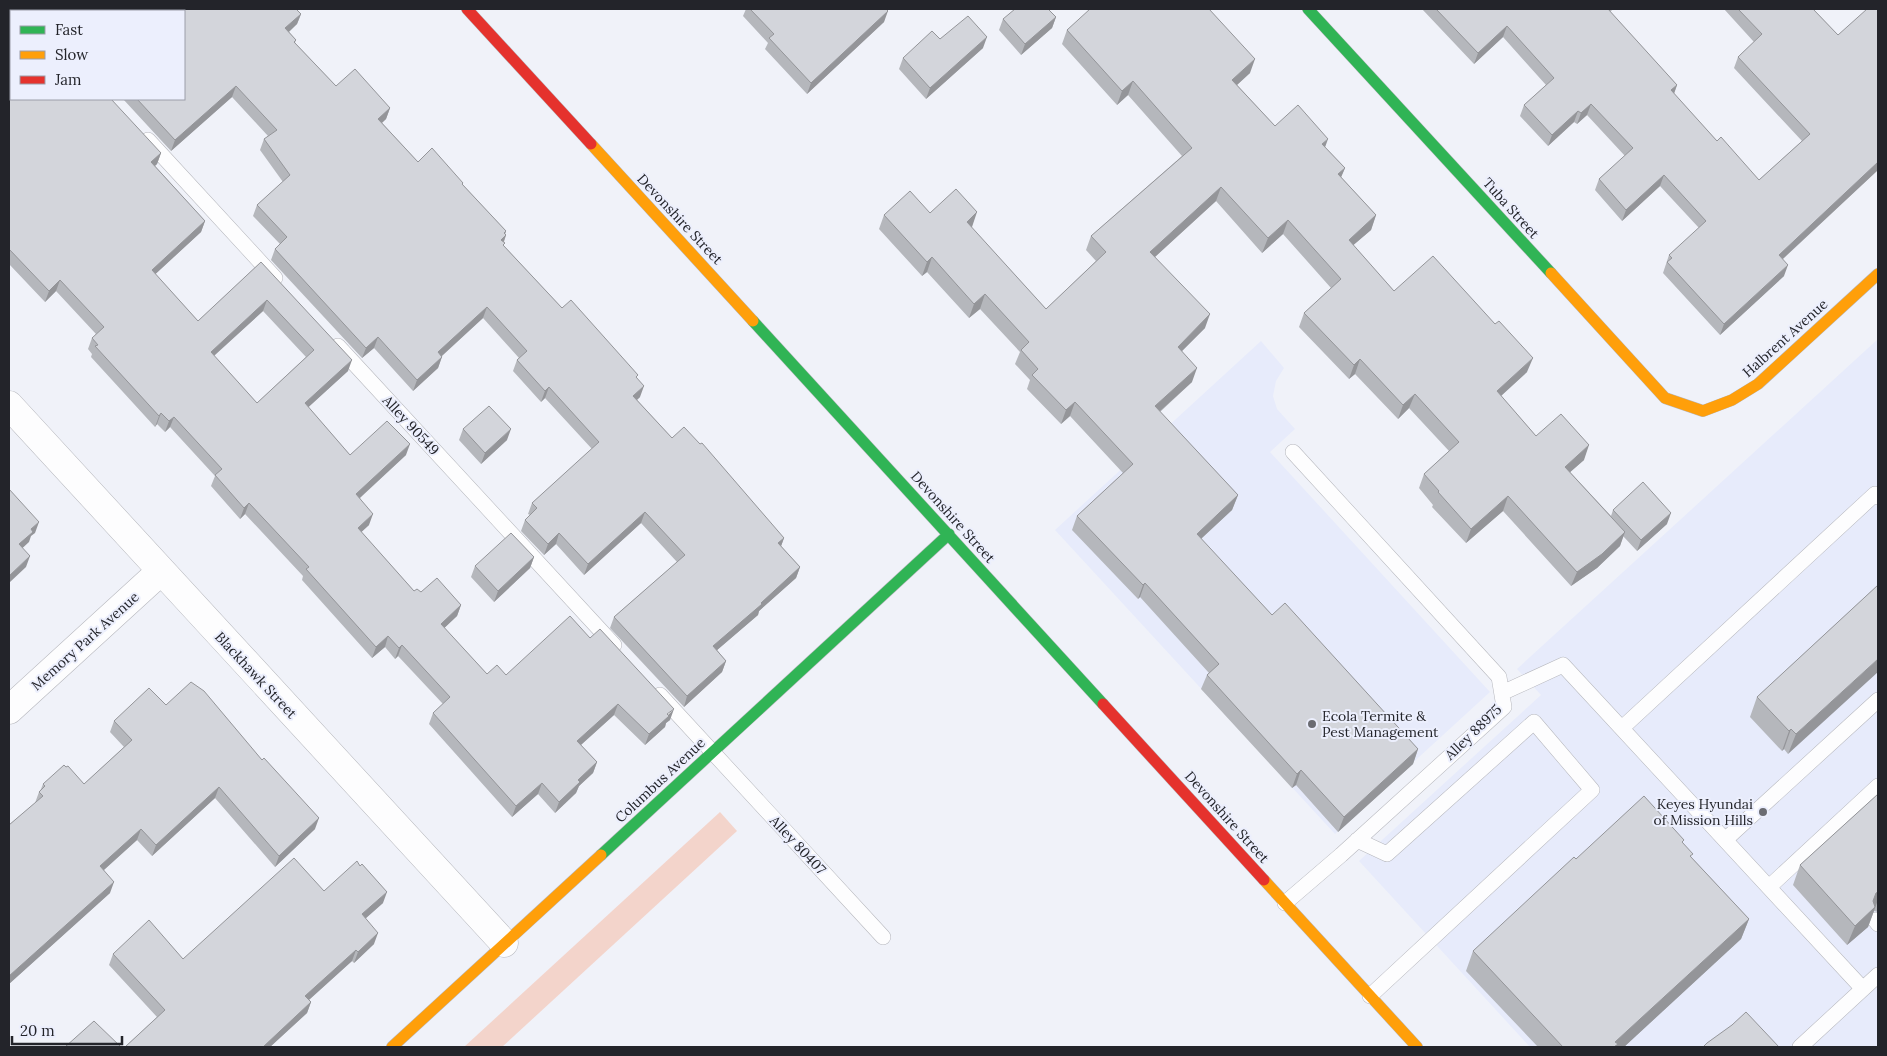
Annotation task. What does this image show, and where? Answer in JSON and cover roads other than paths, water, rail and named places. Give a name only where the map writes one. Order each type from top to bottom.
[{"type":"street","name":"Devonshire Street","points":[[467,9],[1417,1047]]},
{"type":"street","name":"Tuba Street","points":[[1308,9],[1665,398],[1703,411]]},
{"type":"street","name":"Halbrent Avenue","points":[[1703,411],[1732,400],[1758,384],[1878,274]]},
{"type":"street","name":"Blackhawk Street","points":[[9,405],[504,943]]},
{"type":"street","name":"Columbus Avenue","points":[[392,1047],[949,534]]},
{"type":"street","name":"Memory Park Avenue","points":[[9,710],[161,571]]},
{"type":"lane","points":[[137,128],[286,290]]},
{"type":"lane","name":"Alley 90549","points":[[326,334],[624,656]]},
{"type":"lane","name":"Alley 88975","points":[[1285,903],[1504,706],[1499,677],[1293,452]]},
{"type":"lane","points":[[1622,728],[1875,494],[1878,497]]},
{"type":"lane","points":[[1502,692],[1563,665],[1863,989]]},
{"type":"lane","points":[[652,686],[712,752]]},
{"type":"lane","points":[[1725,840],[1878,700]]},
{"type":"lane","points":[[1357,840],[1387,854],[1534,722],[1592,790],[1370,996]]},
{"type":"lane","name":"Alley 80407","points":[[712,752],[883,937]]},
{"type":"lane","points":[[1769,887],[1815,854],[1878,786]]},
{"type":"lane","points":[[1800,1047],[1878,975]]},
{"type":"place","name":"Ecola Termite & Pest Management","points":[[1312,724]]},
{"type":"place","name":"Keyes Hyundai of Mission Hills","points":[[1763,812]]}]
